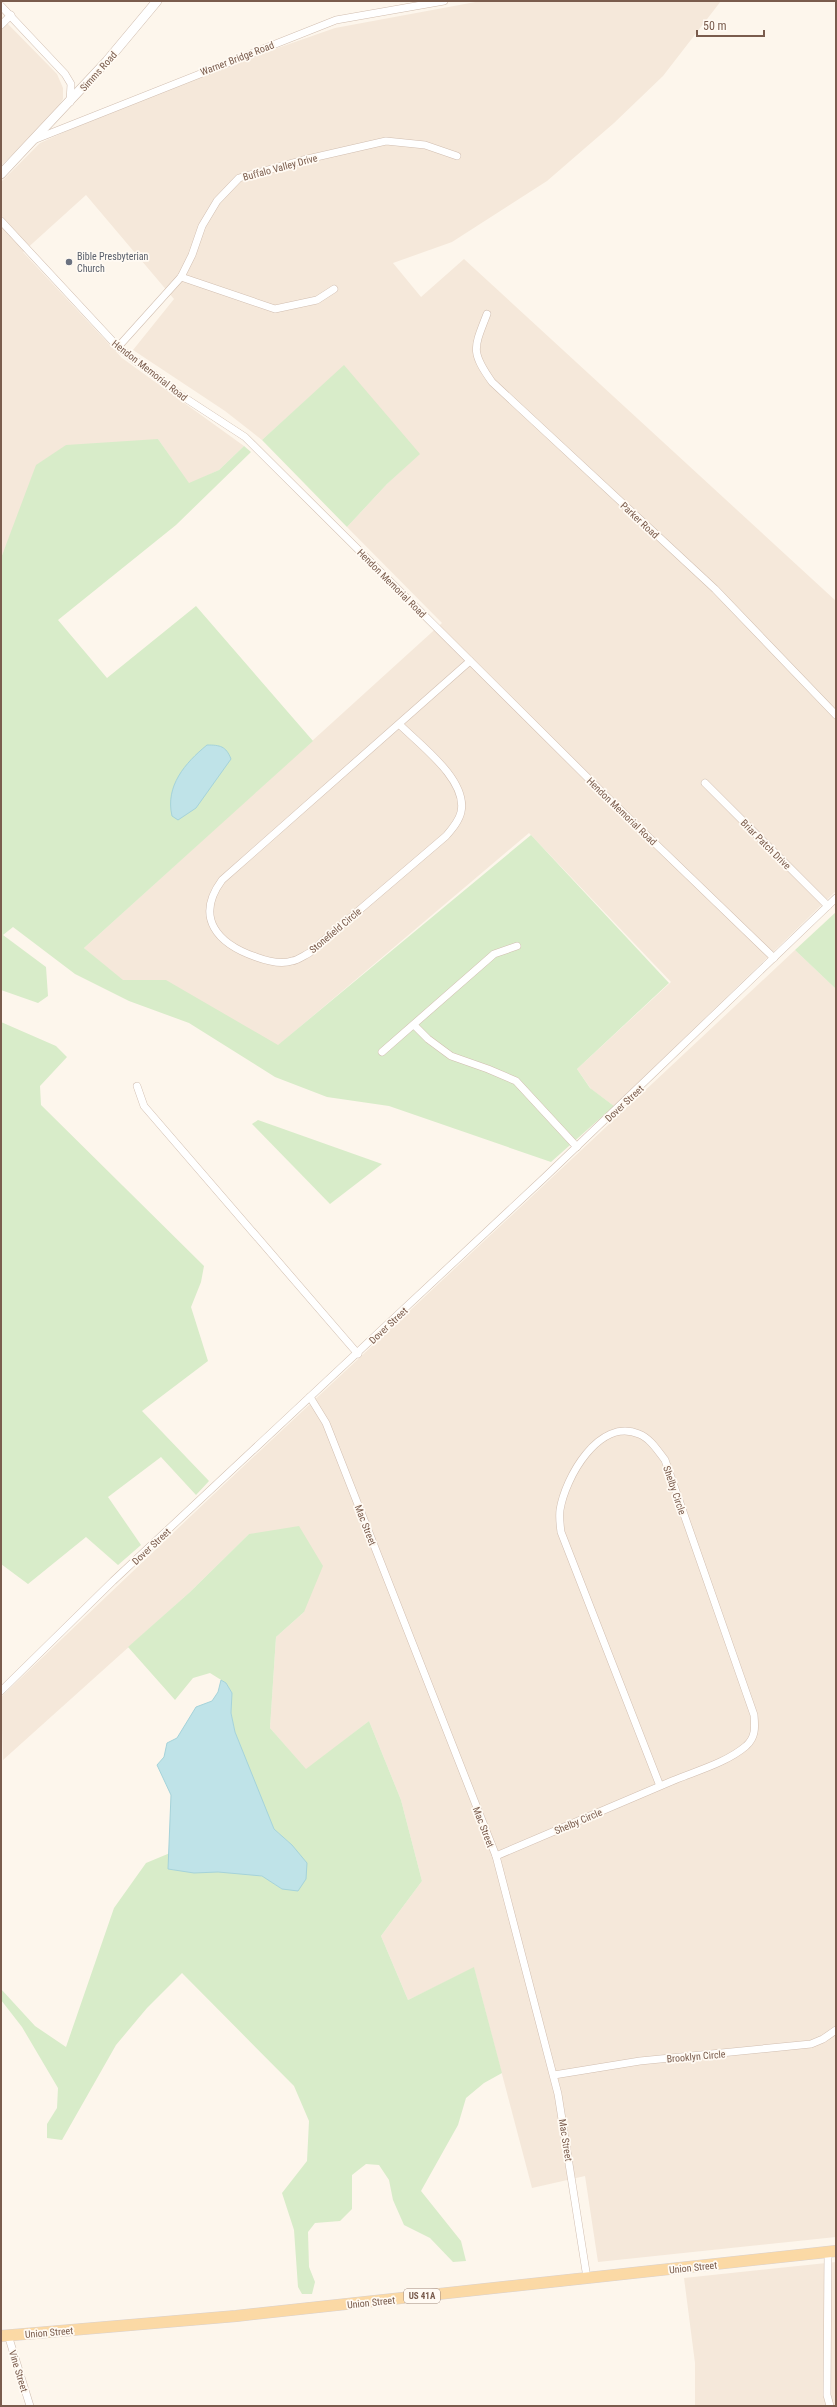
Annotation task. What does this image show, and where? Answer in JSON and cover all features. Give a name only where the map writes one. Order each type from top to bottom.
[{"type":"main road","name":"Union Street","points":[[4,2335],[236,2316],[832,2252]]},
{"type":"street","name":"Simms Road","points":[[1,174],[70,102],[157,1]]},
{"type":"street","name":"Warner Bridge Road","points":[[36,139],[336,20],[444,1]]},
{"type":"street","points":[[1,6],[65,74],[71,84],[70,102]]},
{"type":"street","points":[[1,25],[11,15]]},
{"type":"street","name":"Buffalo Valley Drive","points":[[118,347],[181,277],[192,255],[202,226],[217,201],[239,178],[303,160],[386,141],[425,145],[457,156]]},
{"type":"street","name":"Hendon Memorial Road","points":[[1,220],[118,347],[179,394],[245,437],[606,796],[774,958]]},
{"type":"street","points":[[181,277],[275,309],[317,300],[334,289]]},
{"type":"street","name":"Parker Road","points":[[487,314],[477,341],[475,352],[480,364],[492,382],[715,589],[836,715]]},
{"type":"street","name":"Stonefield Circle","points":[[399,724],[453,778],[462,803],[461,814],[454,826],[446,836],[309,953],[292,962],[266,961],[229,945],[215,930],[210,918],[210,903],[215,890],[222,880],[470,661]]},
{"type":"street","name":"Briar Patch Drive","points":[[705,783],[828,906]]},
{"type":"street","name":"Dover Street","points":[[1,1691],[113,1581],[358,1354],[577,1147],[836,898]]},
{"type":"street","points":[[382,1052],[494,954],[517,946]]},
{"type":"street","points":[[414,1025],[428,1040],[451,1056],[516,1081],[577,1147]]},
{"type":"street","points":[[137,1086],[144,1106],[358,1354]]},
{"type":"street","name":"Mac Street","points":[[310,1397],[326,1423],[496,1856],[554,2075],[587,2278]]},
{"type":"street","name":"Shelby Circle","points":[[496,1856],[735,1754],[747,1745],[754,1733],[754,1715],[665,1460],[654,1446],[639,1434],[622,1431],[606,1434],[593,1445],[566,1489],[559,1518],[561,1532],[660,1786]]},
{"type":"street","name":"Brooklyn Circle","points":[[554,2075],[640,2061],[811,2044],[823,2039],[836,2030]]},
{"type":"street","points":[[830,2406],[827,2395],[832,2252]]},
{"type":"street","name":"Vine Street","points":[[4,2335],[30,2406]]},
{"type":"shaded area","points":[[481,1],[721,1],[663,76],[614,123],[547,181],[452,242],[393,263],[421,297],[464,259],[836,601],[836,891],[614,1106],[591,1089],[577,1069],[671,982],[529,833],[275,1048],[121,980],[84,948],[442,623],[347,527],[387,484],[419,454],[344,366],[262,440],[225,411],[133,350],[174,299],[86,195],[23,252],[122,358],[244,446],[219,470],[189,484],[158,439],[16,521],[1,558],[1,182],[40,143],[96,118],[246,59],[335,28]]},
{"type":"shaded area","points":[[1,17],[57,74],[63,88],[63,99],[55,111],[1,166]]},
{"type":"shaded area","points":[[795,950],[836,989],[836,2237],[598,2262],[585,2176],[532,2188],[474,1968],[408,2000],[381,1936],[422,1881],[401,1800],[369,1721],[306,1770],[270,1728],[276,1637],[304,1612],[249,1534],[190,1592],[3,1760],[1,1697],[215,1493]]},
{"type":"shaded area","points":[[836,2262],[836,2406],[695,2406],[695,2363],[684,2278]]},
{"type":"green space","points":[[344,365],[420,454],[387,484],[347,527],[262,440]]},
{"type":"green space","points":[[158,439],[189,483],[219,470],[244,446],[251,452],[176,525],[58,620],[107,678],[196,606],[313,741],[84,948],[123,980],[166,980],[278,1045],[531,835],[669,983],[577,1069],[590,1088],[614,1106],[551,1162],[389,1106],[327,1097],[275,1077],[189,1023],[129,1001],[75,974],[13,927],[3,935],[46,967],[48,996],[38,1003],[1,990],[1,558],[36,465],[66,445]]},
{"type":"green space","points":[[836,912],[836,989],[795,950]]},
{"type":"green space","points":[[1,1022],[56,1046],[67,1057],[40,1086],[41,1105],[204,1266],[201,1282],[191,1307],[208,1361],[142,1411],[209,1481],[196,1495],[161,1457],[108,1497],[141,1545],[118,1565],[86,1537],[28,1584],[1,1564]]},
{"type":"green space","points":[[258,1120],[382,1164],[330,1204],[252,1124]]},
{"type":"green space","points":[[299,1526],[323,1566],[304,1612],[276,1637],[270,1728],[306,1769],[369,1721],[401,1800],[422,1881],[381,1936],[408,2000],[474,1967],[502,2073],[484,2083],[466,2098],[458,2125],[421,2191],[461,2241],[466,2261],[453,2262],[430,2238],[404,2225],[393,2200],[389,2180],[379,2165],[366,2164],[352,2175],[352,2209],[340,2221],[315,2223],[308,2232],[309,2267],[315,2282],[312,2294],[302,2294],[298,2287],[294,2230],[282,2193],[307,2161],[309,2121],[294,2086],[182,1973],[147,2008],[116,2045],[62,2140],[47,2138],[47,2124],[57,2108],[58,2088],[22,2027],[1,2000],[1,1989],[35,2026],[66,2047],[114,1908],[146,1863],[170,1853],[168,1869],[250,1874],[264,1877],[282,1889],[292,1845],[274,1829],[262,1803],[235,1732],[231,1713],[232,1693],[226,1683],[210,1673],[193,1678],[175,1700],[128,1647],[190,1592],[249,1534]]},
{"type":"water","points":[[207,745],[222,747],[227,751],[231,759],[196,808],[178,820],[172,816],[171,795],[174,785],[184,767]]},
{"type":"water","points":[[221,1680],[226,1683],[232,1693],[231,1713],[235,1732],[274,1829],[292,1845],[307,1863],[306,1879],[298,1891],[282,1889],[262,1876],[218,1872],[194,1873],[168,1869],[171,1795],[157,1765],[164,1757],[167,1743],[177,1738],[196,1707],[212,1701],[218,1692]]},
{"type":"place","name":"Bible Presbyterian Church","points":[[69,262]]}]
